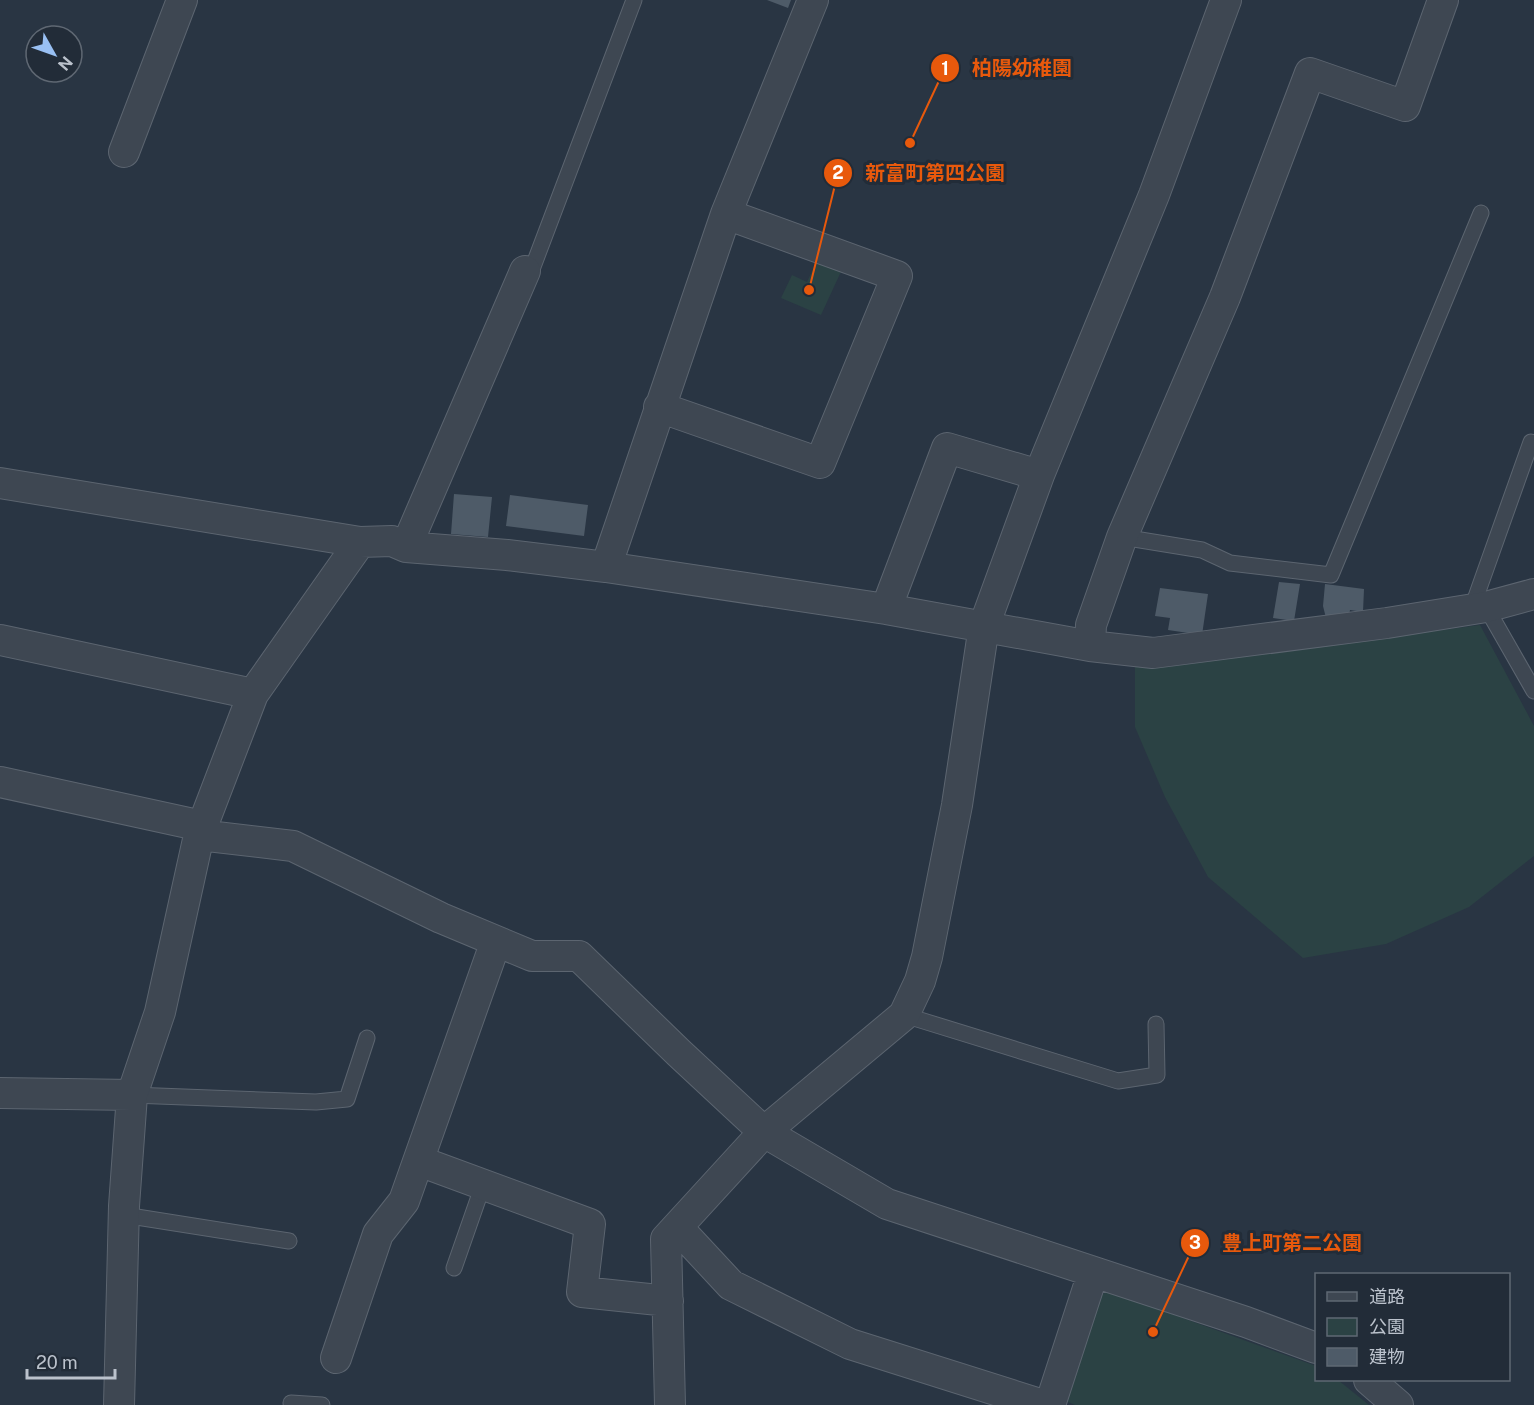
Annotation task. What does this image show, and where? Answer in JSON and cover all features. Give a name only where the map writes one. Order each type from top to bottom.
[{"type":"street","points":[[124,152],[182,0]]},
{"type":"street","points":[[606,567],[726,214],[813,0]]},
{"type":"street","points":[[670,1405],[666,1239],[764,1132],[904,1015],[920,981],[927,957],[957,805],[984,626],[1039,475],[1154,195],[1226,0]]},
{"type":"street","points":[[1090,646],[1091,625],[1122,537],[1224,297],[1310,73],[1405,106],[1443,0]]},
{"type":"street","points":[[659,407],[820,463],[897,276],[726,214]]},
{"type":"street","points":[[406,547],[525,271]]},
{"type":"street","points":[[886,609],[947,448],[1039,475]]},
{"type":"street","points":[[2,489],[360,542],[392,541],[406,547],[507,555],[606,567],[886,609],[1090,646],[1153,653],[1387,623],[1479,607],[1534,594]]},
{"type":"street","points":[[119,1405],[124,1215],[132,1095],[160,1012],[201,831],[253,694],[360,542]]},
{"type":"street","points":[[0,640],[253,694]]},
{"type":"street","points":[[0,782],[201,831],[293,846],[441,918],[532,956],[579,956],[764,1132],[887,1204],[1246,1322],[1315,1347]]},
{"type":"street","points":[[336,1358],[378,1234],[404,1202],[496,940]]},
{"type":"street","points":[[0,1093],[132,1095]]},
{"type":"street","points":[[419,1161],[590,1224],[582,1292],[668,1301]]},
{"type":"street","points":[[678,1227],[731,1285],[850,1344],[1042,1404],[1093,1273]]},
{"type":"street","points":[[1371,1381],[1398,1405]]},
{"type":"lane","points":[[525,271],[531,272],[634,0]]},
{"type":"lane","points":[[1122,537],[1202,550],[1230,563],[1331,575],[1481,213]]},
{"type":"lane","points":[[1531,442],[1479,607],[1534,691]]},
{"type":"lane","points":[[904,1015],[1118,1081],[1157,1075],[1156,1024]]},
{"type":"lane","points":[[132,1095],[306,1102],[346,1099],[367,1038]]},
{"type":"lane","points":[[454,1268],[483,1185]]},
{"type":"lane","points":[[124,1215],[289,1241]]},
{"type":"lane","points":[[291,1403],[322,1405]]},
{"type":"green space","points":[[820,254],[845,263],[821,315],[781,298],[792,275],[807,282]]},
{"type":"green space","points":[[1480,625],[1534,726],[1534,856],[1469,907],[1386,944],[1303,958],[1208,877],[1165,797],[1135,727],[1135,663],[1350,642]]},
{"type":"green space","points":[[1108,1291],[1315,1366],[1315,1381],[1339,1381],[1369,1405],[1075,1405],[1068,1402],[1064,1390],[1096,1298]]},
{"type":"building","points":[[767,0],[791,0],[788,8]]},
{"type":"building","points":[[454,494],[492,497],[488,537],[451,534]]},
{"type":"building","points":[[510,495],[588,505],[584,536],[506,526]]},
{"type":"building","points":[[1279,582],[1300,584],[1294,621],[1273,618]]},
{"type":"building","points":[[1325,584],[1364,589],[1363,612],[1350,610],[1348,620],[1327,622],[1323,606]]},
{"type":"building","points":[[1160,588],[1208,594],[1202,635],[1168,630],[1170,618],[1155,616]]},
{"type":"place","name":"柏陽幼稚園","points":[[910,143]]},
{"type":"place","name":"新富町第四公園","points":[[809,290]]},
{"type":"place","name":"豊上町第二公園","points":[[1153,1332]]}]
